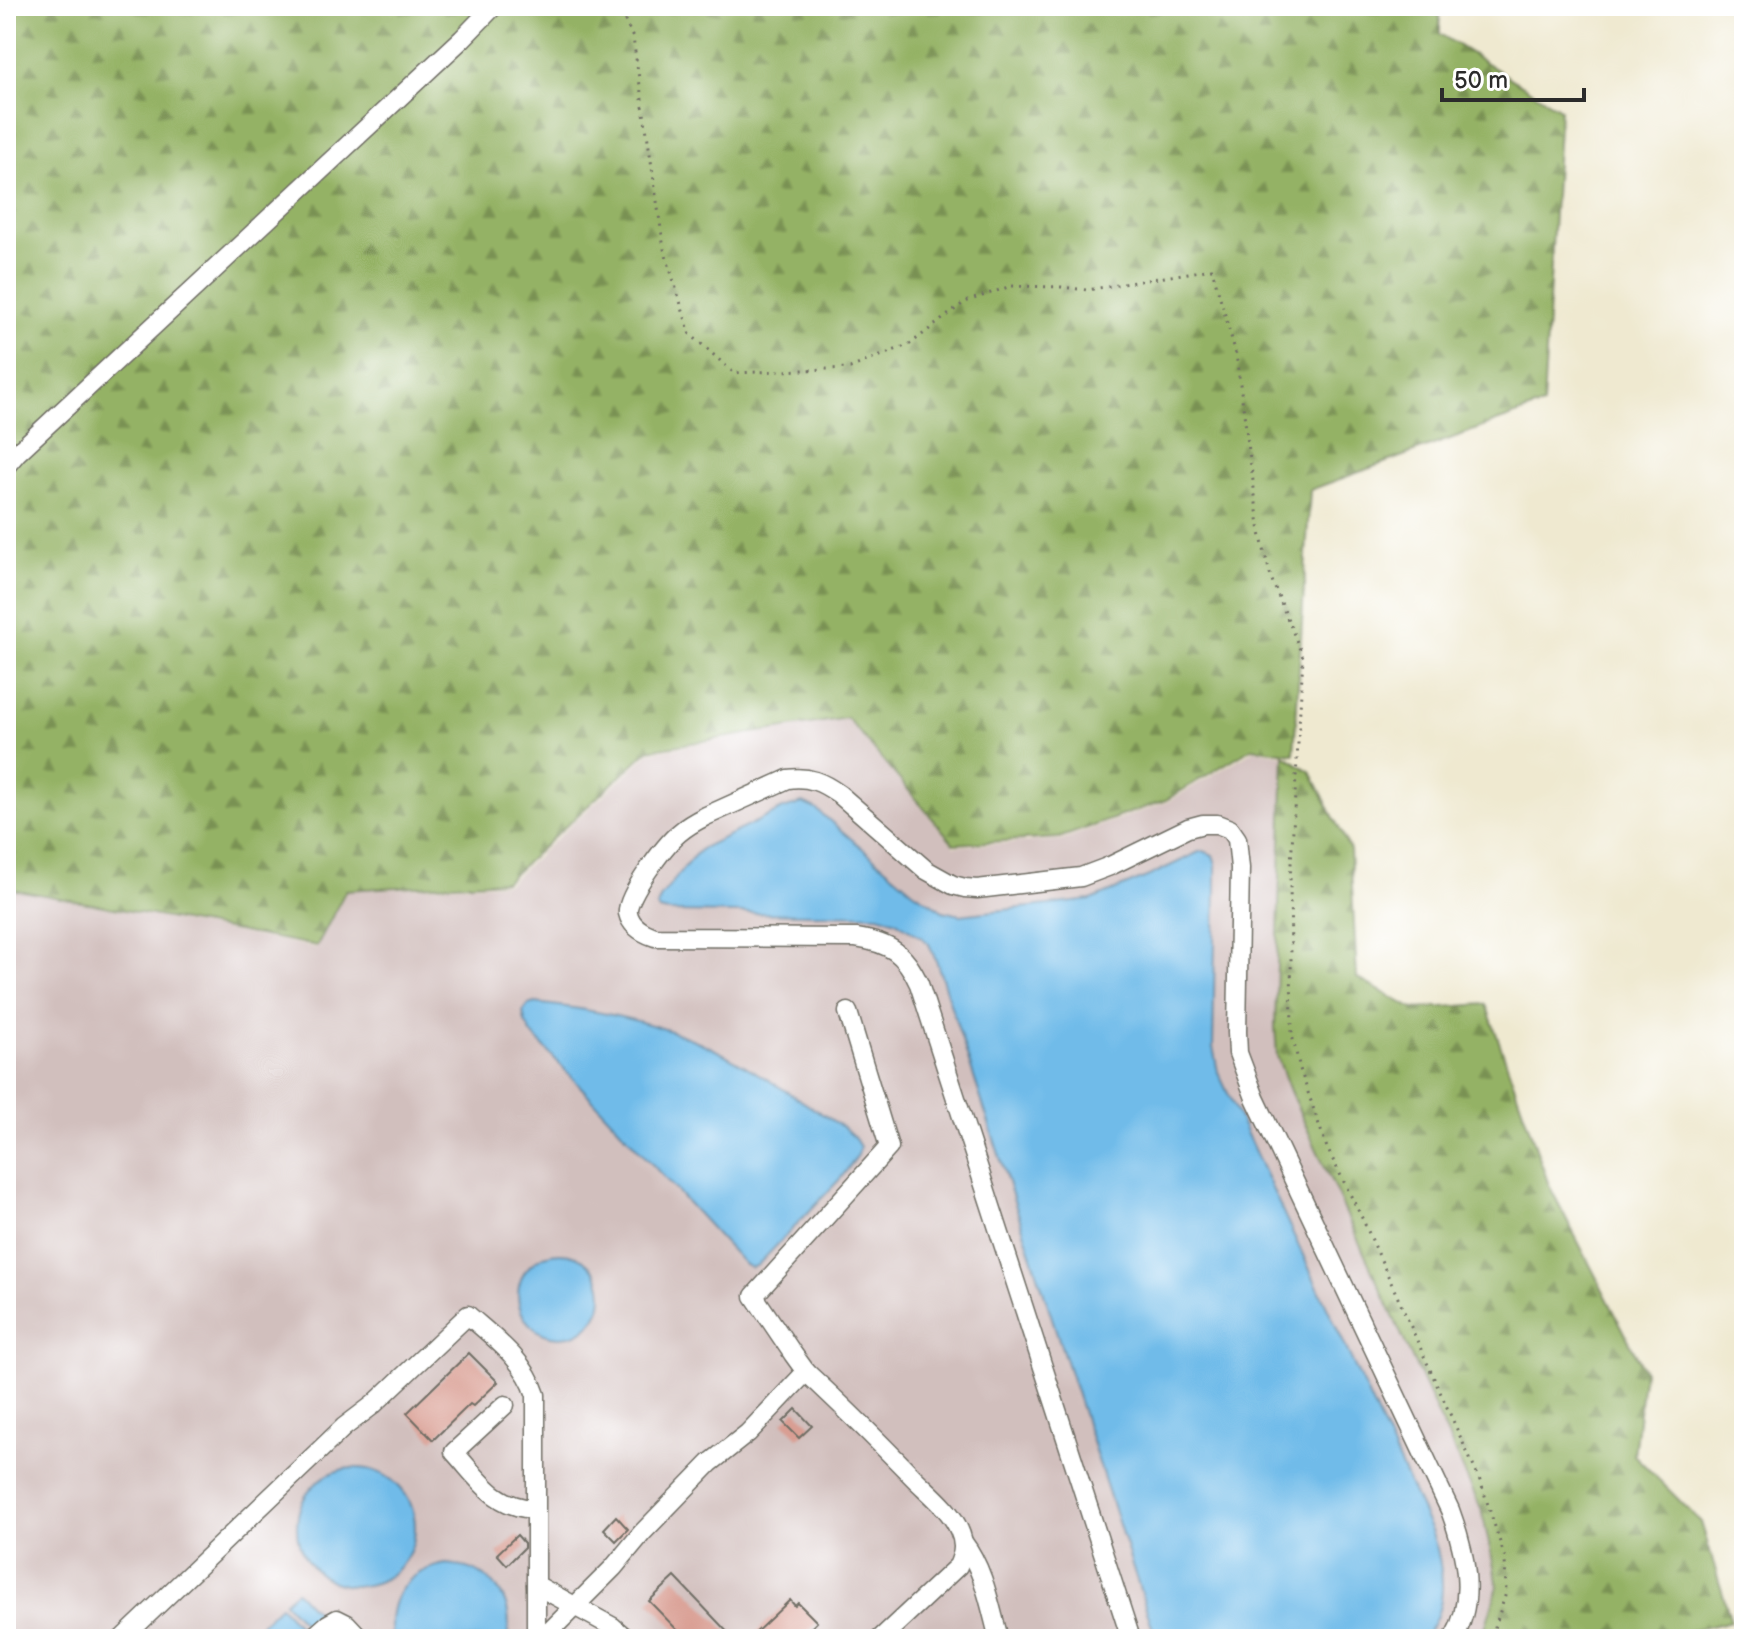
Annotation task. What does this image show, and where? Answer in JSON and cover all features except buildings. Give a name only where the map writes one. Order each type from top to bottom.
[{"type":"street","points":[[6,466],[494,6]]},
{"type":"street","points":[[1131,1639],[919,984],[905,959],[883,944],[856,938],[655,937],[643,933],[633,923],[628,913],[629,901],[635,890],[671,840],[706,816],[788,779],[813,779],[839,794],[926,870],[953,885],[977,889],[1081,877],[1188,828],[1217,824],[1230,829],[1237,839],[1240,868],[1238,1053],[1255,1098],[1454,1522],[1467,1583],[1460,1628],[1453,1639]]},
{"type":"street","points":[[848,1012],[889,1147],[754,1296],[806,1372],[942,1507],[958,1527],[963,1542],[963,1554],[958,1566],[880,1639]]},
{"type":"street","points":[[122,1639],[344,1427],[373,1405],[468,1315],[516,1360],[532,1383],[537,1406],[535,1509],[539,1639]]},
{"type":"street","points":[[539,1639],[613,1568],[642,1533],[700,1474],[748,1433],[806,1372]]},
{"type":"street","points":[[505,1405],[454,1452],[497,1498],[514,1507],[535,1509]]},
{"type":"street","points":[[963,1542],[970,1550],[981,1577],[999,1639]]},
{"type":"street","points":[[536,1585],[613,1627],[627,1639]]},
{"type":"street","points":[[311,1639],[337,1619],[347,1624],[361,1639]]},
{"type":"path","points":[[618,6],[633,38],[664,249],[690,334],[734,373],[850,368],[910,344],[965,302],[1011,286],[1087,290],[1212,269],[1236,354],[1260,533],[1271,578],[1303,657],[1290,881],[1292,1035],[1300,1069],[1327,1148],[1481,1483],[1505,1558],[1506,1593],[1491,1639]]},
{"type":"shaded area","points":[[846,719],[954,846],[1060,840],[1167,802],[1254,750],[1284,755],[1275,1026],[1290,1091],[1482,1511],[1498,1586],[1480,1639],[6,1639],[6,889],[317,948],[347,891],[508,883],[650,752]]},
{"type":"green space","points":[[6,6],[1440,6],[1440,34],[1560,109],[1543,405],[1310,490],[1294,754],[1252,748],[1166,800],[1059,838],[954,844],[847,718],[649,750],[506,881],[346,890],[317,946],[6,888]]},
{"type":"green space","points":[[1284,755],[1311,772],[1350,850],[1357,978],[1413,1009],[1486,1004],[1549,1185],[1644,1370],[1634,1455],[1701,1522],[1731,1621],[1658,1639],[1480,1639],[1498,1586],[1482,1511],[1290,1091],[1277,1056],[1275,1026]]},
{"type":"water","points":[[803,803],[816,809],[913,891],[943,911],[960,915],[1091,900],[1199,852],[1213,855],[1216,888],[1213,1047],[1218,1072],[1432,1533],[1441,1574],[1441,1602],[1431,1628],[1422,1639],[1156,1639],[929,944],[896,921],[879,915],[668,912],[657,907],[661,897],[702,848],[783,809]]},
{"type":"water","points":[[535,1003],[626,1018],[701,1043],[742,1064],[843,1127],[860,1147],[858,1155],[840,1179],[758,1265],[751,1268],[531,1033],[523,1012],[528,1005]]},
{"type":"water","points":[[560,1253],[576,1256],[590,1265],[599,1279],[602,1295],[599,1311],[590,1325],[576,1334],[560,1337],[544,1334],[530,1325],[521,1311],[518,1295],[521,1279],[530,1265],[544,1256]]},
{"type":"water","points":[[356,1468],[379,1472],[398,1485],[411,1504],[415,1527],[411,1550],[398,1569],[379,1582],[356,1586],[333,1582],[314,1569],[301,1550],[297,1527],[301,1504],[314,1485],[333,1472]]},
{"type":"water","points":[[446,1564],[475,1571],[496,1586],[507,1610],[507,1639],[392,1639],[392,1611],[402,1589],[420,1573]]},
{"type":"water","points":[[296,1591],[317,1613],[305,1624],[284,1602]]},
{"type":"water","points":[[280,1606],[301,1628],[290,1639],[274,1639],[260,1625]]}]
